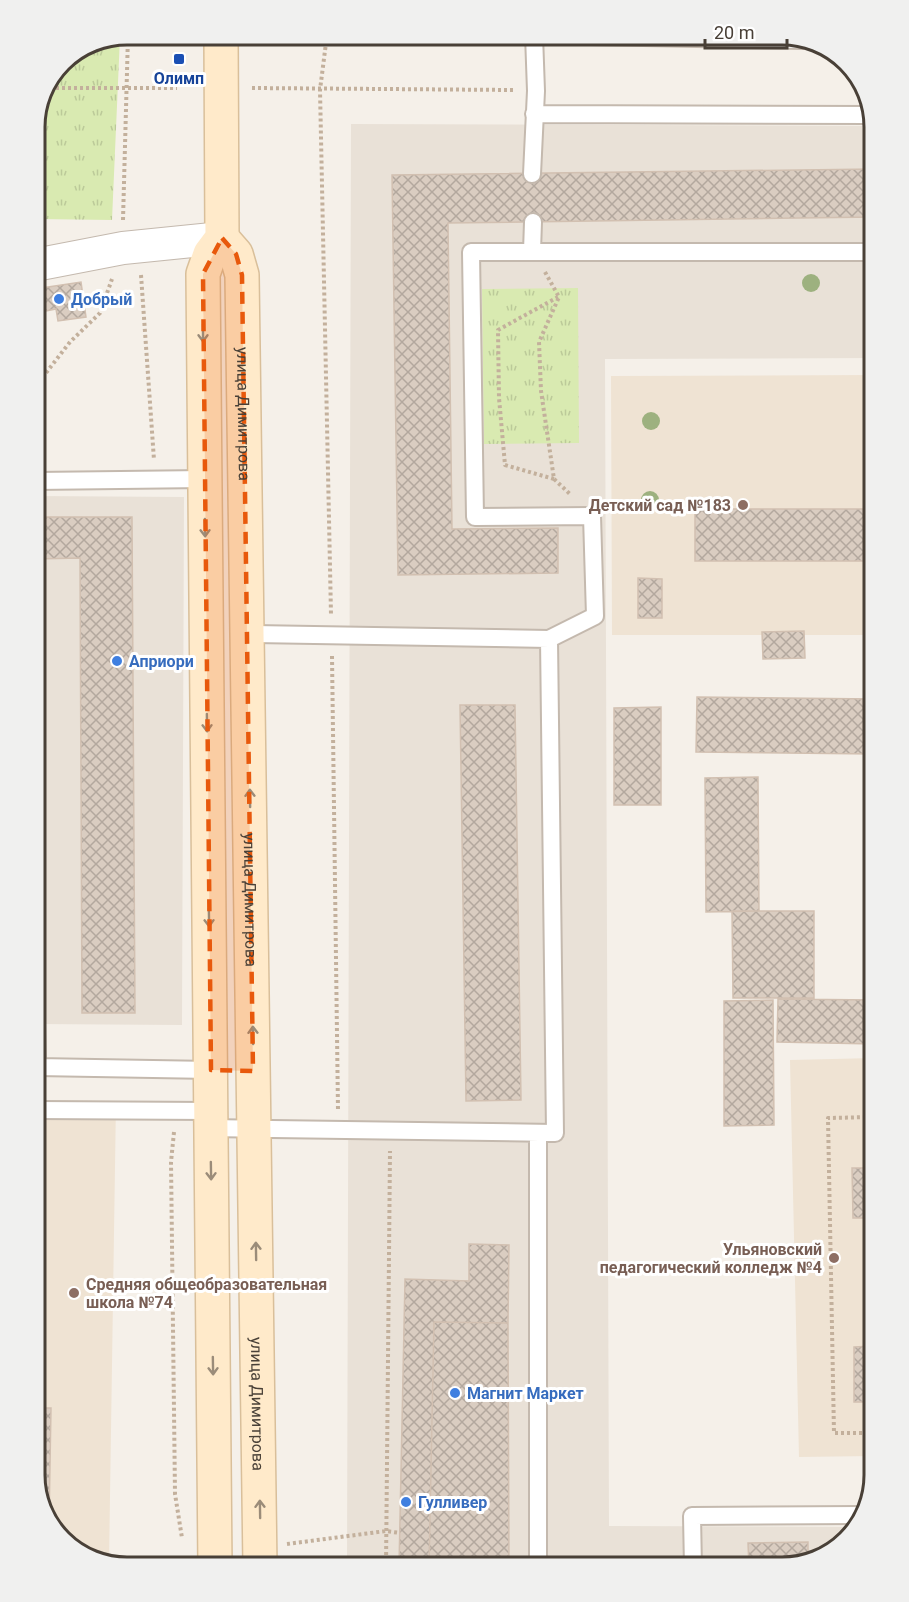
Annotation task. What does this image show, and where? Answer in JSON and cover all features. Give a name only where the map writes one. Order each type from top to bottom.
[{"type":"main road","points":[[215,1557],[203,274],[210,254],[222,238],[221,45]]},
{"type":"main road","name":"улица Димитрова","points":[[222,238],[236,254],[242,275],[260,1557]]},
{"type":"main road","points":[[211,1070],[253,1071]]},
{"type":"street","points":[[45,263],[123,248],[222,238]]},
{"type":"lane","points":[[532,174],[536,91],[535,45]]},
{"type":"lane","points":[[534,114],[863,115]]},
{"type":"lane","points":[[532,251],[533,222]]},
{"type":"lane","points":[[248,634],[549,639],[595,616],[592,516],[475,517],[471,252],[864,252]]},
{"type":"lane","points":[[45,480],[205,479]]},
{"type":"lane","points":[[45,1110],[177,1110],[254,1127],[555,1133],[549,639]]},
{"type":"lane","points":[[45,1067],[211,1070]]},
{"type":"lane","points":[[538,1133],[538,1557]]},
{"type":"lane","points":[[693,1557],[692,1516],[853,1515]]},
{"type":"path","points":[[45,374],[70,342],[100,313],[123,248],[127,45]]},
{"type":"path","points":[[326,45],[320,90],[332,636],[338,1129]]},
{"type":"path","points":[[55,88],[177,88]]},
{"type":"path","points":[[252,88],[536,91]]},
{"type":"path","points":[[123,248],[140,270],[156,480]]},
{"type":"path","points":[[532,251],[559,297]]},
{"type":"path","points":[[559,297],[498,330],[499,398],[505,465],[554,478],[592,516]]},
{"type":"path","points":[[554,478],[541,391],[539,342],[559,297]]},
{"type":"path","points":[[177,1110],[171,1162],[173,1411],[175,1494],[183,1545]]},
{"type":"path","points":[[864,1117],[828,1118],[834,1433],[864,1433]]},
{"type":"path","points":[[386,1557],[390,1130]]},
{"type":"path","points":[[386,1531],[400,1533]]},
{"type":"highlighted area","points":[[222,238],[236,254],[242,275],[253,1071],[211,1070],[203,274]]},
{"type":"shaded area","points":[[351,124],[864,126],[864,358],[605,359],[609,1526],[846,1527],[836,1537],[818,1549],[782,1557],[347,1557]]},
{"type":"shaded area","name":"Детский сад №183","points":[[864,375],[864,635],[612,635],[611,376]]},
{"type":"shaded area","points":[[45,496],[184,497],[182,1025],[45,1024]]},
{"type":"shaded area","name":"Ульяновский педагогический колледж №4","points":[[864,1058],[864,1456],[799,1457],[790,1060]]},
{"type":"shaded area","name":"Средняя общеобразовательная школа №74","points":[[45,1100],[116,1101],[109,1555],[91,1549],[65,1529],[53,1511],[46,1486]]},
{"type":"green space","points":[[120,46],[112,220],[45,219],[45,122],[53,91],[73,65],[101,49]]},
{"type":"green space","points":[[578,288],[579,443],[484,444],[482,289]]},
{"type":"building","points":[[864,169],[864,217],[448,223],[452,529],[558,528],[558,573],[398,575],[392,175]]},
{"type":"building","name":"Добрый","points":[[81,282],[86,317],[58,321],[56,309],[45,311],[45,287]]},
{"type":"building","points":[[695,509],[864,509],[864,561],[695,561]]},
{"type":"building","points":[[45,517],[132,517],[135,1013],[82,1013],[80,558],[45,559]]},
{"type":"building","points":[[638,578],[662,579],[662,618],[638,618]]},
{"type":"building","points":[[804,631],[805,658],[763,659],[762,632]]},
{"type":"building","points":[[697,697],[864,699],[864,754],[696,752]]},
{"type":"building","points":[[460,705],[515,705],[521,1100],[466,1101]]},
{"type":"building","points":[[661,707],[661,805],[614,805],[614,708]]},
{"type":"building","points":[[758,777],[759,911],[706,912],[705,778]]},
{"type":"building","points":[[732,911],[814,911],[814,998],[733,998]]},
{"type":"building","points":[[778,999],[864,1000],[864,1044],[777,1042]]},
{"type":"building","points":[[773,1000],[774,1125],[724,1126],[724,1001]]},
{"type":"building","points":[[852,1168],[864,1168],[864,1218],[853,1218]]},
{"type":"building","points":[[469,1244],[509,1245],[508,1323],[434,1322],[429,1557],[399,1557],[405,1279],[469,1281]]},
{"type":"building","points":[[434,1322],[508,1323],[509,1557],[429,1557]]},
{"type":"building","points":[[864,1346],[864,1402],[854,1402],[854,1347]]},
{"type":"building","points":[[45,1408],[51,1408],[49,1500],[45,1475]]},
{"type":"building","points":[[808,1542],[808,1552],[782,1557],[749,1557],[748,1543]]},
{"type":"place","name":"Олимп","points":[[179,59]]},
{"type":"place","name":"Добрый","points":[[59,299]]},
{"type":"place","name":"Детский сад №183","points":[[743,505]]},
{"type":"place","name":"Априори","points":[[117,661]]},
{"type":"place","name":"Ульяновский педагогический колледж №4","points":[[834,1258]]},
{"type":"place","name":"Средняя общеобразовательная школа №74","points":[[74,1293]]},
{"type":"place","name":"Магнит Маркет","points":[[455,1393]]},
{"type":"place","name":"Гулливер","points":[[406,1502]]}]
